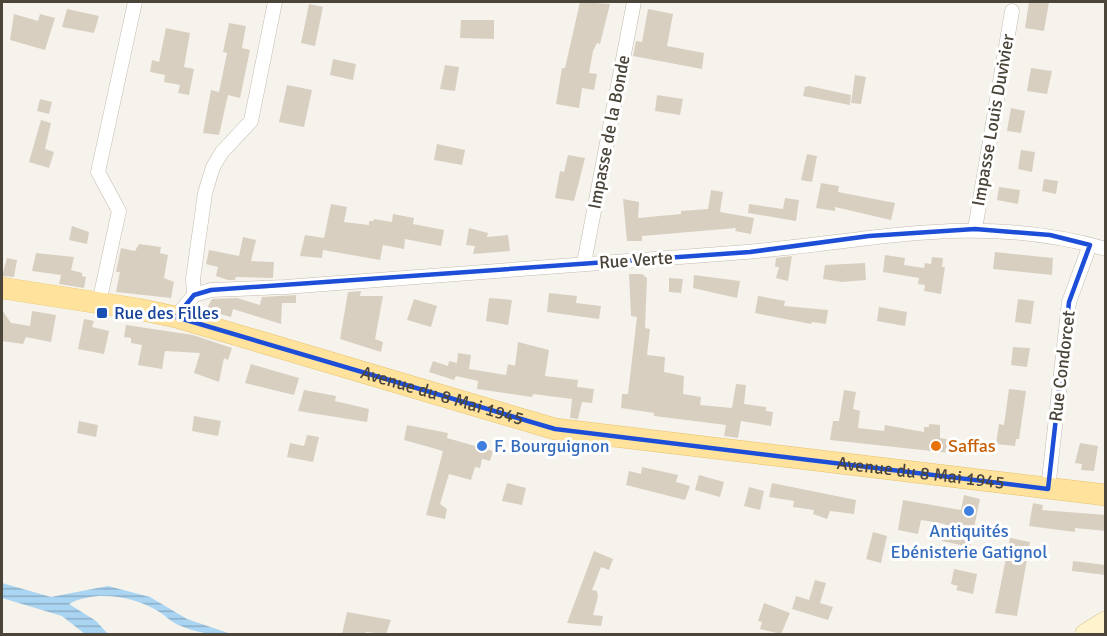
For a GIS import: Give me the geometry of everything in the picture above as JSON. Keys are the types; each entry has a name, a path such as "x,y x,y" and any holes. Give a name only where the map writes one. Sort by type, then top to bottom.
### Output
{"main road":[{"name":"Avenue du 8 Mai 1945","path":"2,288 176,317 555,429 1106,495"}],"street":[{"path":"99,303 119,211 98,172 135,2"},
{"path":"176,317 194,295 193,279 205,193 213,167 222,152 250,121 275,2"},
{"name":"Impasse de la Bonde","path":"584,263 634,2"},
{"name":"Impasse Louis Duvivier","path":"975,229 1012,11"},
{"name":"Rue Verte","path":"194,295 211,290 285,287 750,252 869,236 975,229 1050,235 1106,249"},
{"name":"Rue Condorcet","path":"1048,489 1069,302 1090,245"},
{"path":"1085,634 1106,621"}],"highlighted area":[{"path":"975,229 1050,235 1090,245 1069,302 1048,489 555,429 176,317 194,295 211,290 750,252 869,236"}],"water":[{"path":"2,583 51,597 108,586 150,597 187,619 231,634 211,634 193,630 178,625 148,606 126,599 102,596 90,597 69,604 96,621 108,634 85,634 62,616 2,598"}],"building":[{"path":"580,2 610,4 600,44 597,43 593,51 589,73 597,74 594,90 582,88 579,108 556,104 562,68 565,68"},
{"path":"1029,2 1049,2 1044,31 1025,28"},
{"path":"309,4 323,7 315,46 301,43"},
{"path":"67,9 99,16 94,33 62,27"},
{"path":"648,9 673,14 667,46 704,53 702,69 633,56 636,41 642,42"},
{"path":"14,14 38,21 40,14 55,18 45,50 10,40"},
{"path":"461,20 494,20 494,39 460,38"},
{"path":"229,23 246,26 242,48 250,50 240,98 228,95 219,135 203,133 211,90 219,92 227,53 223,52"},
{"path":"166,28 190,33 184,67 194,69 189,95 178,93 180,85 164,82 165,75 150,72 152,60 159,62"},
{"path":"333,59 356,64 353,80 330,75"},
{"path":"445,65 459,67 455,91 440,89"},
{"path":"1031,68 1052,71 1047,94 1027,91"},
{"path":"855,75 866,77 861,104 851,103"},
{"path":"287,85 312,90 304,127 279,122"},
{"path":"805,87 851,95 850,105 803,96"},
{"path":"657,95 683,99 680,115 655,111"},
{"path":"40,99 52,102 49,114 37,111"},
{"path":"1011,108 1025,111 1021,133 1007,131"},
{"path":"41,120 51,123 45,149 54,152 49,168 29,162"},
{"path":"437,144 465,150 462,165 434,160"},
{"path":"1021,150 1035,152 1032,172 1018,169"},
{"path":"807,154 817,156 812,182 801,180"},
{"path":"568,155 585,158 574,201 555,198 560,171 564,172"},
{"path":"1044,179 1058,181 1056,194 1042,191"},
{"path":"821,183 839,186 838,192 895,203 891,220 835,207 835,211 816,208"},
{"path":"999,187 1020,190 1018,204 997,200"},
{"path":"711,190 723,192 720,212 754,218 751,234 735,231 736,228 642,236 642,241 627,241 623,199 639,202 638,218 681,214 681,211 708,209"},
{"path":"785,198 799,200 796,221 748,213 749,204 783,209"},
{"path":"331,204 347,207 344,222 369,225 369,221 374,219 392,222 393,214 414,218 413,224 444,230 441,246 405,239 404,249 383,245 380,260 323,250 322,258 300,256 305,235 324,238"},
{"path":"72,226 89,232 87,244 69,240"},
{"path":"469,228 488,233 487,237 508,235 510,251 473,254 475,246 466,245"},
{"path":"243,237 256,240 251,261 274,262 273,278 236,277 235,280 228,280 216,276 218,267 206,264 209,250 239,256"},
{"path":"139,244 161,247 160,253 168,255 164,278 174,282 171,298 116,292 120,272 116,272 121,248 135,251"},
{"path":"995,252 1053,258 1052,275 993,269"},
{"path":"36,253 74,257 71,270 82,273 82,276 86,277 84,288 59,284 61,275 32,271"},
{"path":"885,255 905,258 904,265 924,268 925,263 931,264 932,257 943,258 942,267 945,267 941,294 924,291 925,285 918,284 919,278 883,272"},
{"path":"792,256 788,281 776,278 779,267 775,267 776,258"},
{"path":"7,258 17,260 14,277 2,276"},
{"path":"865,263 866,280 842,282 823,279 825,265"},
{"path":"629,274 642,274 647,278 645,328 650,329 647,355 665,357 664,372 684,376 683,394 701,397 700,405 732,408 736,384 746,385 744,404 766,407 766,411 773,412 771,426 741,421 738,438 724,436 726,425 654,416 654,413 621,408 622,394 628,394 637,317 631,316"},
{"path":"694,275 740,281 737,298 693,288"},
{"path":"669,278 683,279 681,293 669,292"},
{"path":"361,291 360,296 383,296 375,339 383,342 381,352 340,339 348,292"},
{"path":"549,293 577,296 576,303 601,306 599,319 547,312"},
{"path":"296,295 296,303 282,303 281,324 233,309 231,317 206,310 212,299 237,298 260,305 262,297"},
{"path":"758,296 785,301 784,306 828,310 826,324 812,322 811,324 755,313"},
{"path":"489,298 512,300 508,325 486,321"},
{"path":"414,299 437,306 431,327 407,320"},
{"path":"1018,299 1034,301 1031,324 1015,322"},
{"path":"879,307 907,312 905,326 877,321"},
{"path":"2,310 11,323 30,326 32,311 56,315 51,342 26,337 23,344 2,341"},
{"path":"84,319 94,321 92,327 109,331 104,354 78,349"},
{"path":"126,325 193,335 232,348 228,360 224,358 219,382 194,373 200,353 165,351 162,369 138,365 142,345 131,343 131,338 124,337"},
{"path":"518,342 549,350 545,376 578,380 577,387 594,389 592,403 582,402 578,419 570,418 572,399 533,394 532,397 477,389 478,381 456,376 454,380 429,372 433,361 448,366 449,361 457,363 458,353 471,355 469,369 506,375 508,364 515,366"},
{"path":"1013,347 1030,348 1027,367 1011,365"},
{"path":"251,364 299,378 294,395 245,383"},
{"path":"1009,389 1026,391 1019,439 1016,439 1015,446 996,444 999,424 1004,425"},
{"path":"304,390 336,396 335,401 369,409 367,422 298,411"},
{"path":"844,390 856,392 853,409 860,411 858,428 884,431 885,425 924,432 924,427 929,427 929,424 940,425 940,438 951,440 950,453 830,440 833,421 839,421"},
{"path":"194,416 221,421 218,436 192,431"},
{"path":"79,421 98,425 96,437 77,433"},
{"path":"407,425 448,433 447,438 493,451 490,461 482,459 480,468 475,467 471,480 449,474 440,504 447,509 445,519 426,515 443,451 404,440"},
{"path":"307,435 319,437 313,462 287,457 290,443 304,446"},
{"path":"1080,443 1098,446 1094,471 1081,470 1082,464 1075,463"},
{"path":"642,467 678,475 676,482 690,486 685,500 626,485 629,471 641,474"},
{"path":"699,475 724,482 720,497 695,490"},
{"path":"507,483 526,488 522,505 502,501"},
{"path":"772,483 856,500 854,514 830,511 827,519 813,514 814,510 793,507 794,501 769,497"},
{"path":"749,487 764,491 760,510 744,506"},
{"path":"964,495 980,499 970,547 942,541 945,524 921,520 918,534 898,530 903,500 961,510"},
{"path":"1033,503 1043,505 1042,510 1106,515 1106,531 1075,528 1075,532 1029,526"},
{"path":"873,532 887,536 881,563 866,559"},
{"path":"1010,538 1030,542 1017,616 995,613"},
{"path":"594,551 613,559 609,570 601,567 592,590 597,591 598,597 593,615 603,616 601,626 567,623"},
{"path":"1073,561 1106,565 1106,575 1072,571"},
{"path":"954,569 977,574 973,594 956,590 958,586 951,584"},
{"path":"815,580 826,583 820,603 833,607 828,620 792,609 796,596 809,600"},
{"path":"764,603 790,613 781,634 760,629 762,622 758,621"},
{"path":"347,612 391,620 386,634 366,632 365,634 342,634"}],"place":[{"name":"Rue des Filles","path":"102,313"},
{"name":"F. Bourguignon","path":"482,446"},
{"name":"Saffas","path":"936,446"},
{"name":"Antiquités Ebénisterie Gatignol","path":"969,511"}]}
